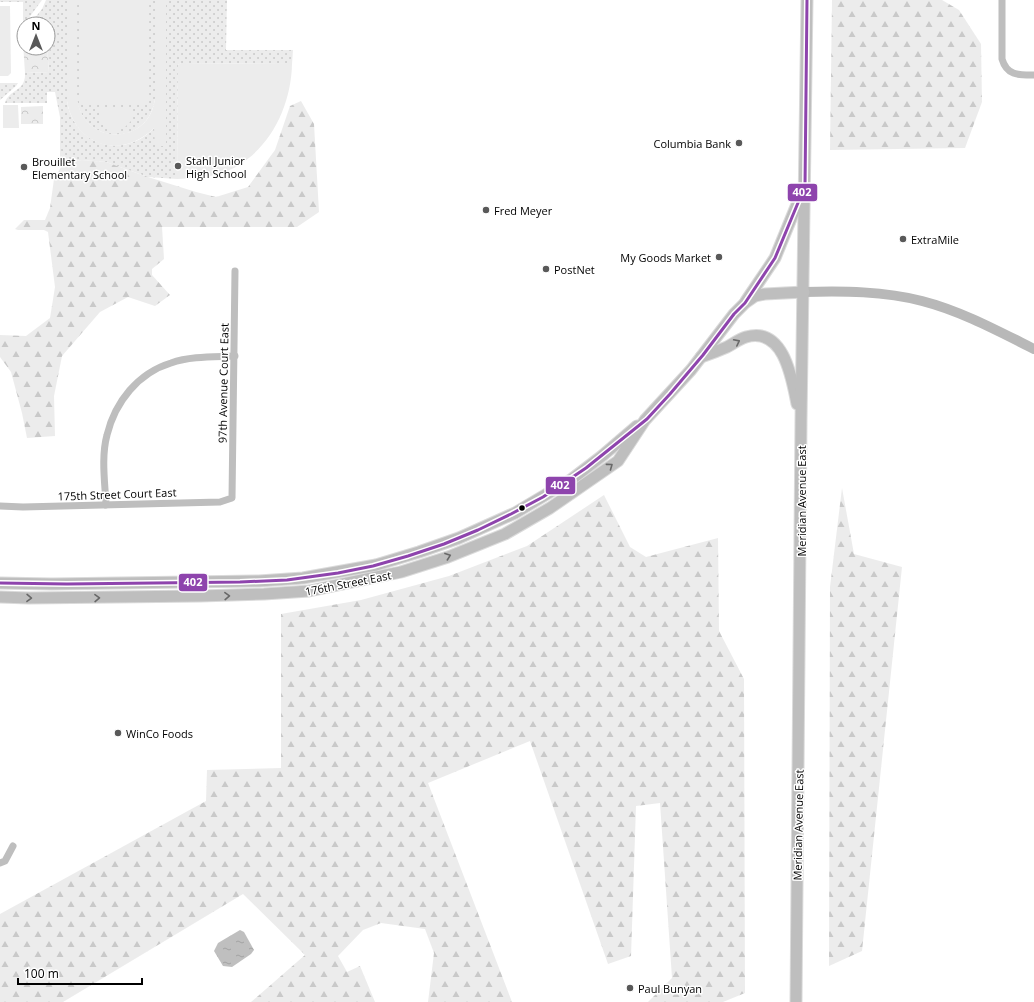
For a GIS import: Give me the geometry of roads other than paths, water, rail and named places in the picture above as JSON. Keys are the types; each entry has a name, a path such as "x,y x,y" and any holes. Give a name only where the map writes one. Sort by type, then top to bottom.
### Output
{"main road":[{"name":"Meridian Avenue East","path":"796,1002 801,421 808,0"},
{"path":"744,303 774,258 805,186"},
{"path":"804,292 863,293 895,296 923,301 987,326 1034,349"},
{"name":"176th Street East","path":"0,583 52,584 259,581 303,578 376,565 419,552 515,513 572,479 646,420 672,392 744,303 755,296 765,294 804,292"},
{"path":"701,357 718,351 747,337 760,336 767,338 774,344 785,359 801,421"},
{"name":"176th Street East","path":"0,597 29,598 264,594 309,591 401,572 448,557 505,534 550,508 618,461 646,420"},
{"path":"550,508 564,492 603,460 605,454"}],"street":[{"path":"1002,0 1002,59 1009,71 1015,74 1034,75"},
{"name":"97th Avenue Court East","path":"233,495 236,271"},
{"path":"106,505 105,467 107,436 116,409 128,392 138,382 159,368 171,363 198,358 235,356"},
{"name":"175th Street Court East","path":"0,506 220,502 229,500 233,495"},
{"path":"0,863 5,861 13,846"}],"water":[{"path":"240,930 244,932 254,950 251,954 232,967 223,966 214,951 218,943"}],"place":[{"name":"Columbia Bank","path":"739,143"},
{"name":"Stahl Junior High School","path":"178,166"},
{"name":"Brouillet Elementary School","path":"24,167"},
{"name":"Fred Meyer","path":"486,210"},
{"name":"ExtraMile","path":"903,239"},
{"name":"My Goods Market","path":"719,257"},
{"name":"PostNet","path":"546,269"},
{"name":"WinCo Foods","path":"118,733"},
{"name":"Paul Bunyan","path":"630,988"}]}
